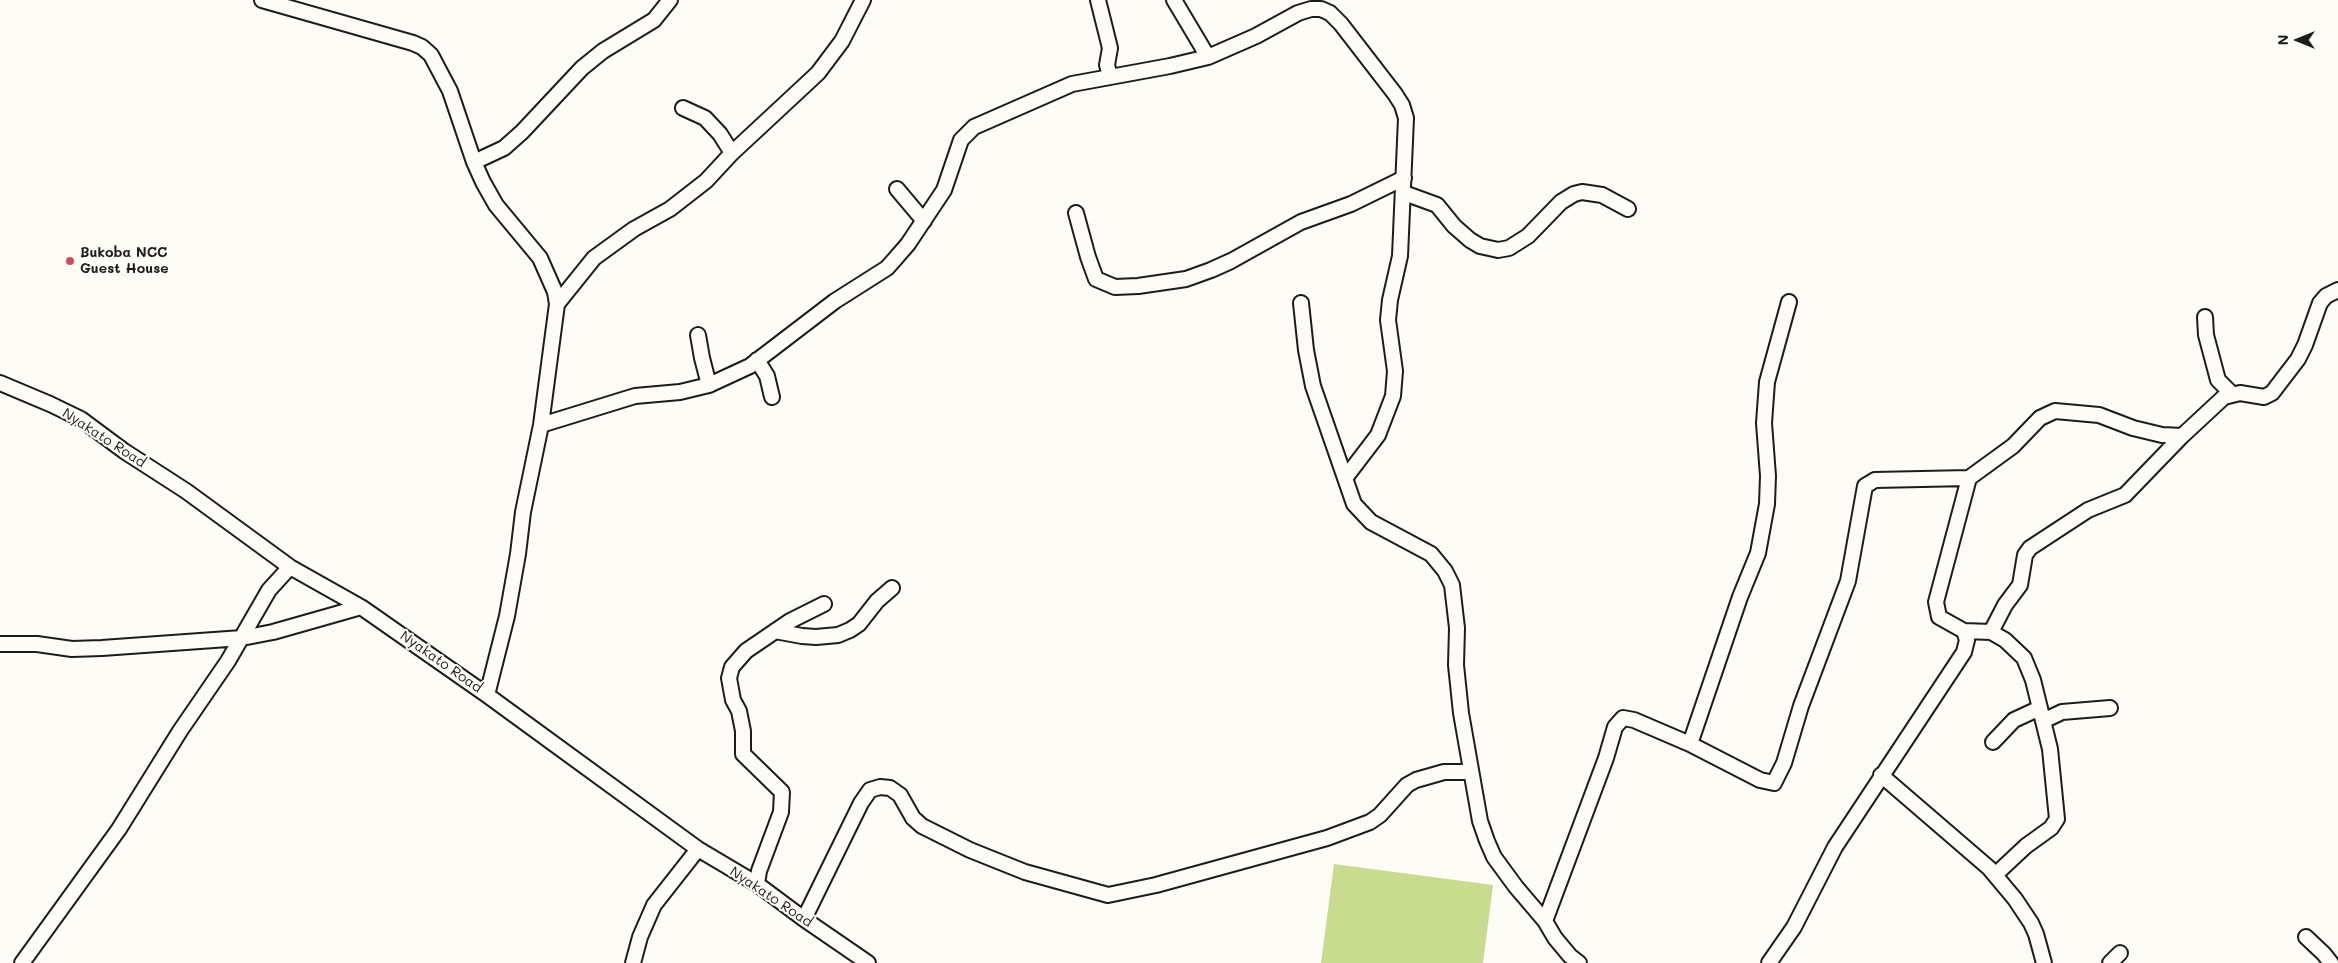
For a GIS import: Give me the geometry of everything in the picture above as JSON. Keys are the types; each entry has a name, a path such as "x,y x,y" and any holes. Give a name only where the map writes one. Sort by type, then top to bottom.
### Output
{"street":[{"path":"262,0 422,47 440,69 450,91 474,162 496,205 540,258 555,292 557,304 541,425 522,512 518,554 507,616 487,695"},
{"path":"474,162 504,148 522,132 582,68 603,50 654,20 670,0"},
{"path":"557,304 594,258 634,228 670,209 699,187 732,152 818,73 842,41 863,0"},
{"path":"1098,0 1110,48 1107,65 1110,76"},
{"path":"1174,0 1208,57"},
{"path":"541,425 634,396 680,392 709,384 758,360 835,301 886,268 908,244 944,190 961,140 974,127 1006,111 1072,84 1208,57 1239,45 1298,13 1311,9 1320,9 1330,13 1341,24 1402,105 1406,118 1407,136 1400,256 1390,300 1388,320 1394,371 1393,396 1378,435 1346,477"},
{"path":"683,108 705,118 720,134 732,152"},
{"path":"1076,213 1096,278 1100,282 1115,287 1138,286 1186,279 1211,270 1301,222 1350,204 1404,178"},
{"path":"897,189 924,221"},
{"path":"1404,193 1437,205 1454,226 1470,240 1480,246 1498,250 1509,248 1528,236 1561,202 1574,194 1582,192 1602,194 1628,208"},
{"path":"1991,632 2005,605 2020,585 2025,555 2030,548 2088,510 2125,495 2182,436 2224,397 2244,393 2264,397 2272,393 2302,352 2320,303 2326,296 2338,290"},
{"path":"1301,302 1312,386 1346,477 1354,504 1371,522 1431,554 1445,571 1452,585 1458,628 1456,665 1470,772 1480,822 1494,857 1516,887 1546,921 1555,938 1570,956 1579,963"},
{"path":"1690,744 1737,606 1758,553 1767,504 1768,476 1764,423 1767,382 1789,302"},
{"path":"2205,317 2206,334 2218,380 2232,394"},
{"path":"698,335 709,384"},
{"path":"758,360 767,376 772,396"},
{"name":"Nyakato Road","path":"0,384 81,419 124,450 186,490 290,567 360,607 487,695 698,849 757,884 868,963"},
{"path":"1546,921 1618,722 1623,718 1629,718 1690,744 1760,780 1774,783 1784,763 1801,706 1848,581 1865,486 1875,480 1969,478 2007,450 2040,418 2055,411 2099,415 2133,428 2162,435 2182,436"},
{"path":"1969,478 1936,602 1938,617 1964,631 1991,632 2005,640 2029,665 2050,749 2056,819 2051,828 2026,846 1995,876"},
{"path":"22,963 119,829 242,638 269,590 290,567"},
{"path":"775,631 816,637 838,635 859,624 877,601 892,588"},
{"path":"757,884 759,870 781,812 782,792 743,754 743,731 733,700 729,678 732,667 746,651 775,631 824,604"},
{"path":"0,644 102,648 242,638 274,632 360,607"},
{"path":"1769,963 1794,928 1835,847 1964,652 1967,640 1964,631"},
{"path":"1993,742 2014,720 2062,712 2110,708"},
{"path":"804,919 861,803 870,790 880,786 890,788 900,795 913,818 922,826 970,850 1025,872 1108,896 1156,885 1327,838 1375,818 1407,785 1416,780 1444,772 1470,772"},
{"path":"1882,775 1982,862 2015,899 2036,934 2044,963"},
{"path":"633,963 640,937 654,905 698,849"},
{"path":"2306,937 2331,963"}],"green space":[{"path":"1334,864 1493,885 1483,963 1321,963"}],"place":[{"name":"Bukoba NCC Guest House","path":"70,261"}]}
